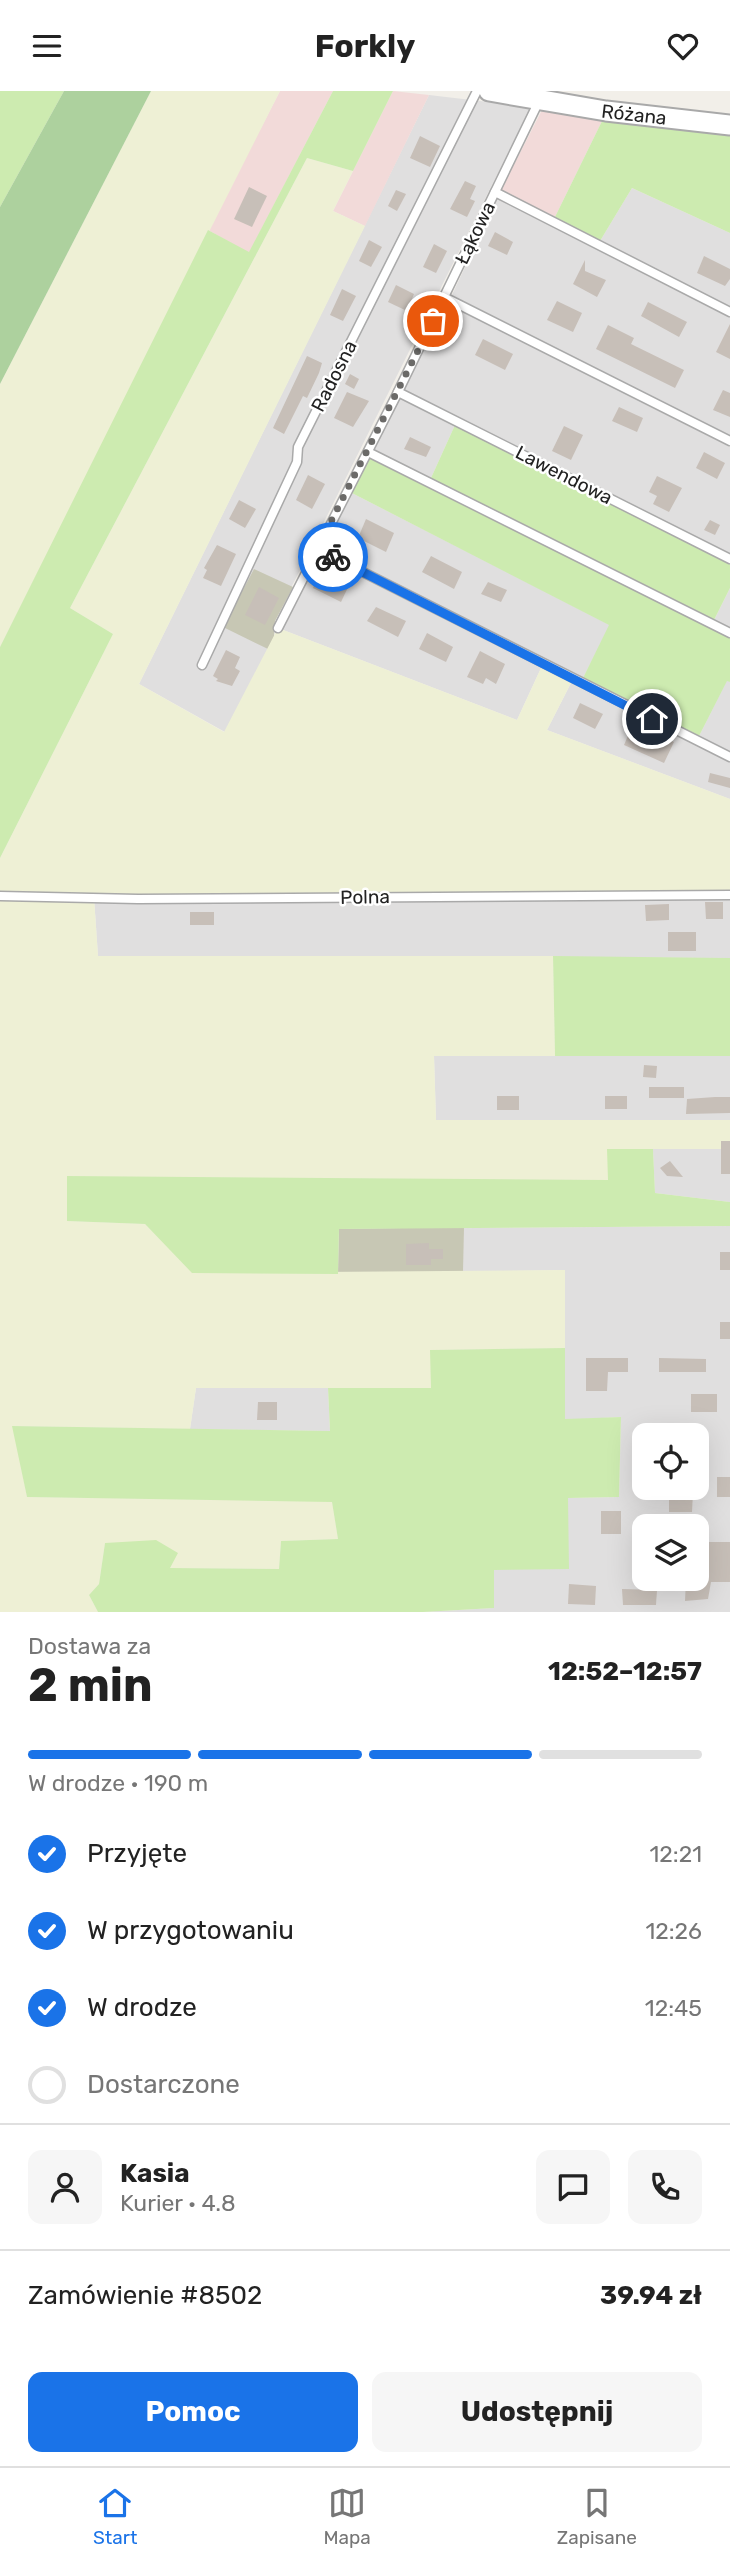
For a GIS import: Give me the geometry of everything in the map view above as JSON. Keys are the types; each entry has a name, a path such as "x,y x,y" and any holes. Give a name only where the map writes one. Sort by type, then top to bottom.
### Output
{"street":[{"name":"Różana","path":"489,91 730,125"}],"lane":[{"name":"Radosna","path":"202,665 298,462 298,447 477,91"},
{"name":"Łąkowa","path":"278,628 398,392 539,100"},
{"path":"495,192 730,312"},
{"path":"444,297 730,441"},
{"name":"Lawendowa","path":"398,392 730,559"},
{"path":"368,452 730,633"},
{"path":"317,549 730,757"},
{"name":"Polna","path":"0,896 138,899 730,895"}],"shaded area":[{"path":"151,91 280,91 0,647 0,384"},
{"path":"280,91 333,91 249,253 208,230"},
{"path":"393,91 429,95 365,226 333,211"},
{"path":"429,95 531,107 275,620 274,637 225,732 139,684"},
{"path":"543,108 604,117 555,217 501,190"},
{"path":"307,158 353,171 333,211 365,226 139,684 224,732 278,628 517,720 541,668 571,683 547,730 730,799 730,895 94,898 98,956 553,956 555,1056 434,1056 436,1120 730,1120 730,1149 608,1149 609,1180 68,1177 68,1221 145,1224 193,1273 565,1270 565,1348 431,1350 432,1388 196,1388 190,1429 13,1426 27,1497 332,1501 338,1539 281,1541 279,1569 170,1568 105,1543 99,1584 89,1595 98,1612 0,1612 0,858 113,634 70,608"},
{"path":"632,188 730,233 730,437 452,295 501,190 600,241"},
{"path":"446,303 730,447 730,558 402,394"},
{"path":"400,397 455,425 431,478 372,450"},
{"path":"348,491 610,625 583,678 463,627 541,668 517,720 278,628"},
{"path":"254,569 293,587 275,621 274,637 268,649 223,627"},
{"path":"730,588 730,635 711,626"},
{"path":"727,680 730,682 730,754 698,738"},
{"path":"571,683 730,761 730,799 547,730"},
{"path":"730,895 730,958 98,956 94,897"},
{"path":"434,1056 730,1056 730,1120 436,1120"},
{"path":"653,1149 730,1149 730,1202 655,1193"},
{"path":"730,1226 730,1612 423,1612 494,1608 494,1570 567,1498 619,1497 621,1417 565,1420 565,1270 338,1274 339,1229"},
{"path":"464,1227 463,1272 338,1274 339,1229"},
{"path":"196,1388 328,1388 330,1431 190,1429"}],"green space":[{"path":"0,91 64,91 0,207"},
{"path":"64,91 151,91 0,384 0,207"},
{"path":"333,91 393,91 353,171 307,158 70,608 113,634 0,858 0,647 208,230 249,252"},
{"path":"604,117 730,132 730,233 632,188 600,241 555,217"},
{"path":"455,425 730,558 730,588 711,626 730,635 730,682 727,681 698,738 583,678 609,625 348,491 372,450 431,478"},
{"path":"553,956 730,958 730,1056 555,1056"},
{"path":"607,1149 653,1149 655,1193 730,1202 730,1226 339,1229 338,1274 192,1273 145,1224 67,1221 67,1176 608,1180"},
{"path":"565,1348 565,1419 621,1417 619,1497 568,1498 569,1569 494,1570 494,1608 423,1612 98,1612 89,1595 99,1584 105,1543 156,1540 178,1553 170,1568 279,1569 281,1541 338,1539 332,1502 27,1497 12,1426 330,1431 328,1388 431,1388 430,1350"}],"building":[{"path":"420,136 440,146 430,167 410,158"},
{"path":"465,181 476,186 470,199 475,201 467,217 450,209"},
{"path":"249,187 267,196 252,227 234,219"},
{"path":"396,190 406,194 397,211 388,206"},
{"path":"495,232 513,242 507,255 488,246"},
{"path":"369,240 382,247 371,267 359,261"},
{"path":"434,244 447,251 436,273 423,267"},
{"path":"704,256 730,269 730,279 725,286 697,273"},
{"path":"585,260 585,271 606,280 597,297 573,284"},
{"path":"396,285 414,294 407,311 388,302"},
{"path":"342,289 356,296 343,321 330,315"},
{"path":"557,301 582,313 573,332 547,320"},
{"path":"648,302 687,322 679,337 641,316"},
{"path":"730,324 730,359 716,352"},
{"path":"608,325 634,338 631,344 684,370 675,388 596,349"},
{"path":"483,339 513,354 505,370 475,355"},
{"path":"307,356 322,363 307,398 303,396 284,434 273,428"},
{"path":"350,374 359,379 354,389 345,384"},
{"path":"723,390 730,393 730,417 713,410"},
{"path":"347,392 369,401 353,427 334,418"},
{"path":"619,407 643,418 637,432 612,421"},
{"path":"564,426 583,435 571,460 552,451"},
{"path":"410,437 431,447 426,457 404,449"},
{"path":"704,452 725,463 717,479 696,468"},
{"path":"308,475 325,484 312,509 296,500"},
{"path":"657,476 682,488 669,512 653,504 657,496 649,492"},
{"path":"239,500 256,509 245,528 229,519"},
{"path":"366,519 394,533 386,552 358,538"},
{"path":"710,520 720,525 715,535 704,530"},
{"path":"217,545 236,554 221,586 203,578 207,570 204,568"},
{"path":"431,556 462,572 454,589 422,572"},
{"path":"322,567 351,581 341,602 313,588"},
{"path":"488,582 507,590 501,602 481,594"},
{"path":"259,587 279,598 265,625 245,615"},
{"path":"376,607 406,621 398,637 367,621"},
{"path":"427,633 453,647 446,662 419,649"},
{"path":"226,650 240,657 235,668 240,671 232,686 216,681 218,679 213,676"},
{"path":"480,651 505,664 496,684 486,678 483,684 467,677"},
{"path":"580,703 603,714 595,729 573,718"},
{"path":"633,724 674,742 664,763 624,745"},
{"path":"710,773 730,778 730,788 708,782"},
{"path":"705,902 723,902 723,919 706,919"},
{"path":"669,904 669,920 646,921 645,905"},
{"path":"190,912 214,912 214,925 190,925"},
{"path":"668,932 696,932 696,951 668,951"},
{"path":"644,1065 657,1066 656,1078 643,1077"},
{"path":"649,1087 684,1087 684,1098 649,1098"},
{"path":"497,1096 519,1096 519,1110 497,1110"},
{"path":"605,1096 627,1096 627,1109 605,1109"},
{"path":"730,1097 730,1113 686,1114 687,1099"},
{"path":"721,1141 730,1141 730,1174 721,1174"},
{"path":"670,1161 683,1177 667,1176 660,1168"},
{"path":"429,1243 429,1249 443,1249 443,1259 431,1259 431,1265 406,1265 406,1244"},
{"path":"720,1252 730,1252 730,1270 720,1270"},
{"path":"720,1322 730,1322 730,1339 720,1339"},
{"path":"586,1358 628,1358 628,1372 608,1372 607,1391 586,1391"},
{"path":"659,1358 706,1359 706,1372 659,1372"},
{"path":"691,1394 717,1394 717,1412 691,1412"},
{"path":"258,1402 277,1402 277,1420 257,1420"},
{"path":"717,1477 730,1477 730,1497 717,1497"},
{"path":"669,1500 693,1500 692,1512 669,1512"},
{"path":"601,1511 621,1511 621,1534 601,1534"},
{"path":"709,1542 730,1542 730,1582 711,1582 708,1599 685,1601 685,1591 709,1591"},
{"path":"569,1584 596,1586 595,1605 568,1604"},
{"path":"622,1589 657,1591 656,1605 623,1605"}],"way so far":[{"path":"333,557 317,549 433,321"}],"route":[{"path":"333,557 652,719"}]}
